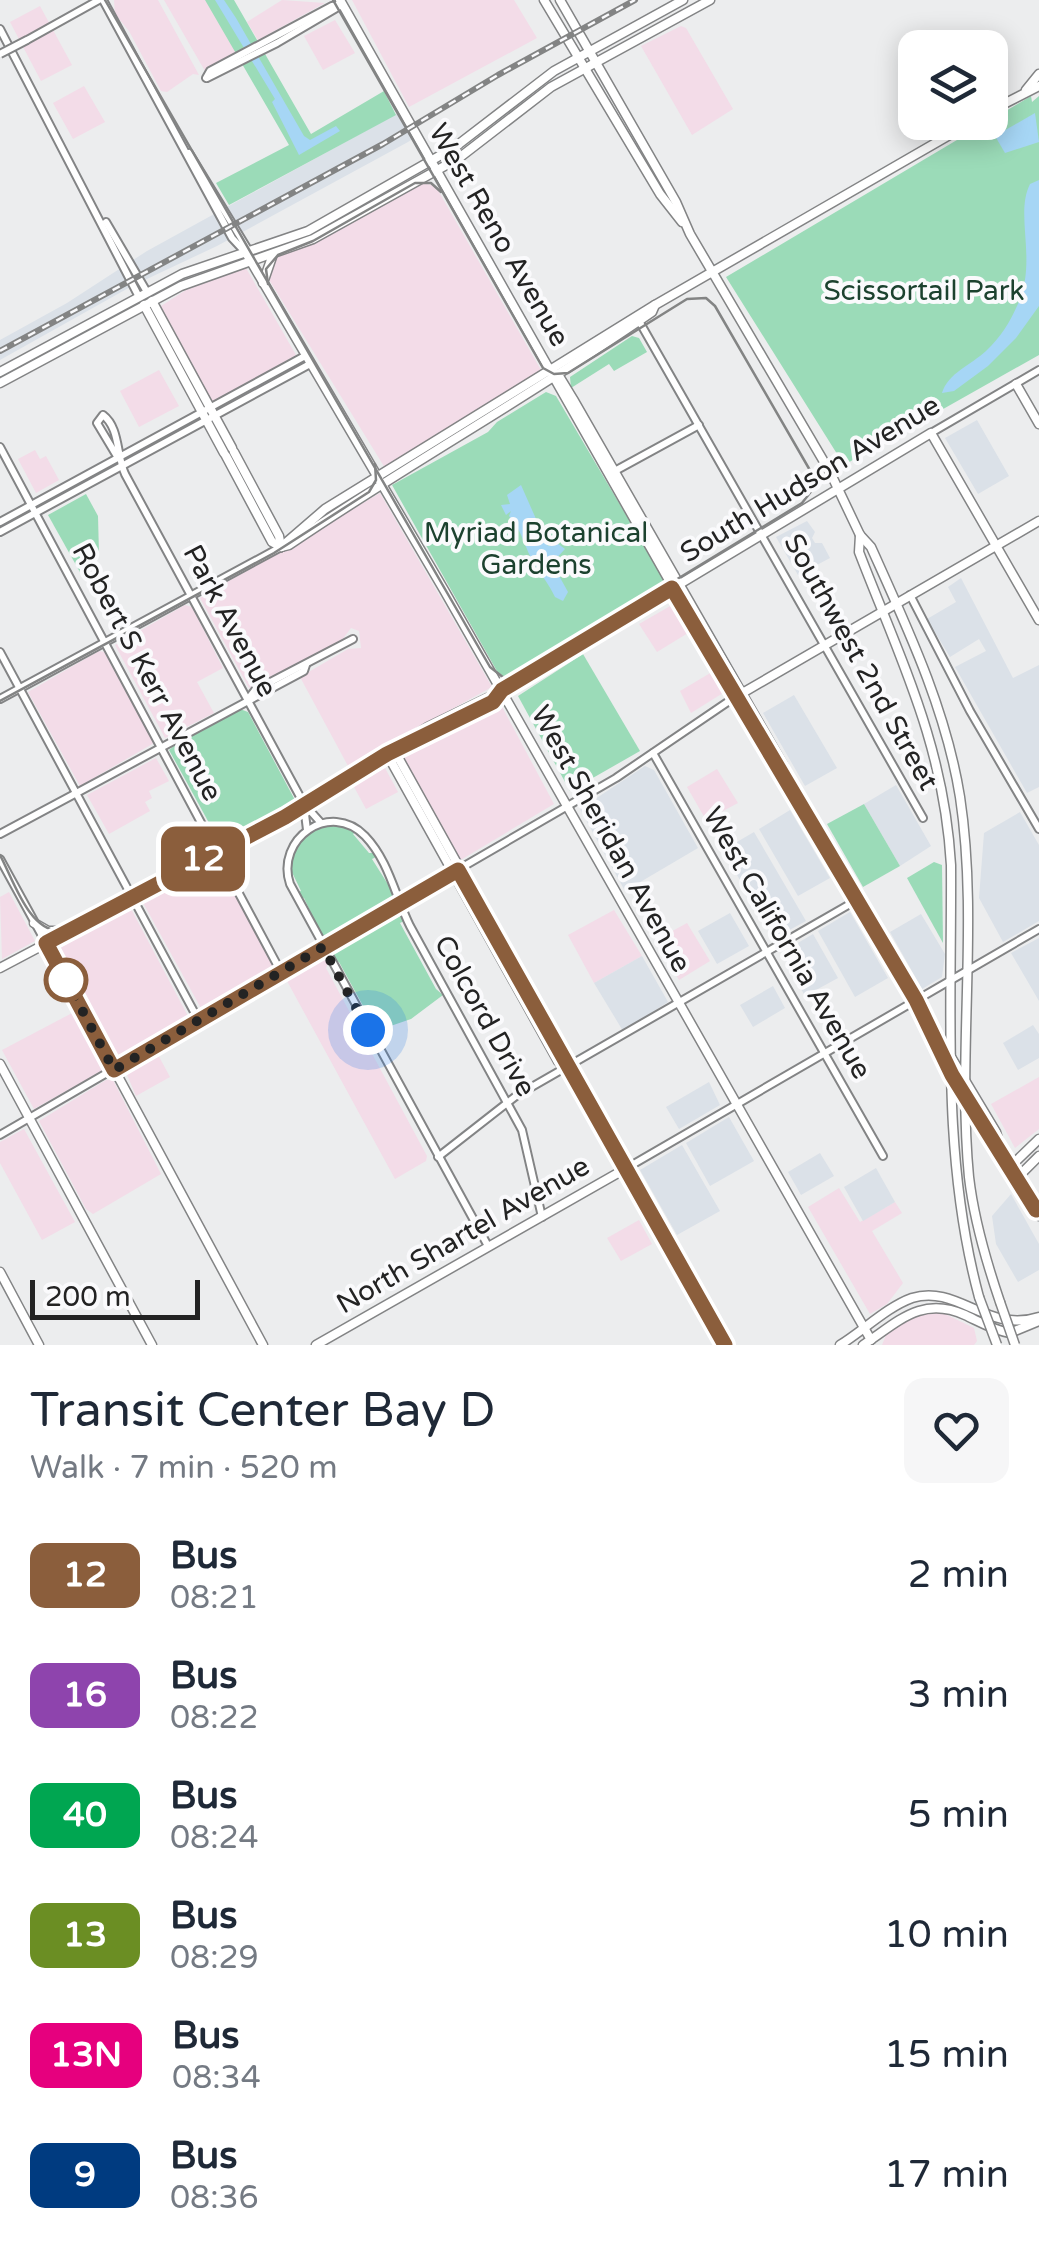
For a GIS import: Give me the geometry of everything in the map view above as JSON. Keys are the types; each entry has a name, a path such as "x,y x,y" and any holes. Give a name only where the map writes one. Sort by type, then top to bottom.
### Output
{"main road":[{"path":"544,0 660,194 714,272 839,488 860,535 871,547 935,700 960,799 973,1204 981,1246 1016,1345"},
{"path":"560,0 669,189 685,225"},
{"path":"0,383 188,272 272,254 312,239 431,166 534,83 682,0"},
{"path":"248,257 476,147 539,95 710,0"},
{"name":"West Reno Avenue","path":"341,2 431,166 738,695 776,769 785,776 967,1080 1000,1137 1001,1149"},
{"path":"1026,90 1039,74"},
{"path":"1008,100 1039,86"},
{"path":"554,376 652,306 941,140"},
{"path":"263,283 272,254"},
{"name":"West Sheridan Avenue","path":"248,257 502,690 869,1343"},
{"path":"0,372 146,299"},
{"path":"146,299 250,491 279,536 280,547"},
{"path":"250,491 272,542 280,547 289,545 381,481 639,321 652,306"},
{"path":"42,349 42,360"},
{"path":"1016,384 1039,424"},
{"path":"931,433 1039,620"},
{"name":"South Hudson Avenue","path":"0,968 304,804 428,727 502,690 931,433"},
{"path":"279,536 381,481"},
{"path":"280,547 325,510"},
{"path":"738,695 1039,521"},
{"path":"860,535 859,552 926,721 941,780 951,864 952,1075 958,1198 979,1297 997,1345"},
{"path":"390,752 560,1065 566,1068 725,1345"},
{"path":"34,922 50,932 72,929"},
{"path":"46,943 263,1345"},
{"name":"West Reno Avenue","path":"916,1000 952,1075 1039,1216"},
{"path":"0,1064 152,1345"},
{"path":"1011,1166 1039,1139"},
{"path":"1018,1178 1039,1156"},
{"name":"North Shartel Avenue","path":"316,1345 625,1169"},
{"path":"0,1272 39,1345"},
{"path":"840,1345 907,1300 927,1296 952,1300 1004,1322 1039,1319"},
{"path":"869,1343 909,1312 929,1307 957,1312 1006,1333 1018,1332 1039,1319"}],"street":[{"path":"0,54 101,0 189,153 221,200 248,257"},
{"path":"682,0 687,12"},
{"path":"242,58 210,71 206,78 335,12 341,2"},
{"path":"0,29 146,299"},
{"name":"Southwest 2nd Street","path":"639,321 923,818"},
{"path":"0,532 33,509 308,360"},
{"name":"South Hudson Avenue","path":"931,433 1039,370"},
{"name":"Park Avenue","path":"120,462 115,430 103,415 97,423 304,804 321,823"},
{"path":"610,472 699,425"},
{"name":"Robert S Kerr Avenue","path":"0,447 280,972"},
{"path":"0,522 33,509"},
{"path":"0,699 280,547"},
{"path":"910,596 970,711 1039,829"},
{"path":"0,834 304,671 306,665 354,640"},
{"path":"0,652 199,1021"},
{"path":"0,1135 565,806 738,695"},
{"name":"West California Avenue","path":"653,753 883,1156"},
{"name":"Park Avenue","path":"304,804 307,830"},
{"path":"321,823 296,841 287,860 290,884 488,1246"},
{"name":"Colcord Drive","path":"321,823 352,826 371,844 526,1141 542,1216"},
{"path":"0,859 46,943"},
{"path":"438,1157 507,1102 857,900"},
{"name":"North Shartel Avenue","path":"625,1169 1039,929"}],"shaded area":[{"path":"114,0 158,0 199,75 193,74 167,92 161,91 129,31 115,14"},
{"path":"164,0 208,0 239,53 205,71"},
{"path":"282,0 325,3 258,40 247,22"},
{"path":"352,0 514,0 537,38 409,107"},
{"path":"40,6 72,65 41,81 10,22"},
{"path":"335,20 355,53 323,70 304,36"},
{"path":"681,26 686,28 733,109 692,135 641,46"},
{"path":"84,86 105,122 73,139 53,103"},
{"path":"400,112 414,138 408,142 217,246 132,286 0,360 0,340 67,303 147,251"},
{"path":"419,183 433,185 439,192 541,370 385,468 268,278 270,262 276,257 312,243"},
{"path":"246,268 296,355 215,402 210,401 161,306 186,290"},
{"path":"159,370 179,406 139,427 120,391"},
{"path":"977,420 1009,476 978,494 945,438"},
{"path":"35,450 40,459 46,456 59,480 36,493 18,459"},
{"path":"380,493 492,687 348,766 300,677 348,649 361,648 359,631 351,628 342,640 249,688 200,598"},
{"path":"807,521 815,532 815,543 822,543 830,558 798,575 776,537"},
{"path":"961,578 1013,678 1039,665 1039,787 1027,793 955,667 986,651 979,639 950,657 927,619 956,602 948,587"},
{"path":"185,605 192,607 223,668 197,682 214,713 165,738 115,645"},
{"path":"672,605 688,633 657,652 639,624"},
{"path":"99,651 104,652 154,743 80,786 28,692"},
{"path":"712,672 723,693 691,713 680,691"},
{"path":"794,695 837,768 805,786 763,713"},
{"path":"500,703 554,804 459,861 401,755"},
{"path":"156,758 169,781 149,791 152,798 145,802 150,811 109,834 87,795"},
{"path":"645,766 654,770 698,848 625,891 580,809"},
{"path":"385,768 398,792 366,809 353,785"},
{"path":"717,769 738,803 706,820 687,787"},
{"path":"896,785 931,846 900,866 864,804"},
{"path":"790,810 830,878 798,896 759,829"},
{"path":"1020,812 1039,845 1039,921 1003,942 979,898 984,833"},
{"path":"754,832 806,921 773,939 723,850"},
{"path":"210,860 218,863 274,966 243,991 203,1012 141,899"},
{"path":"9,892 35,941 2,959 0,897"},
{"path":"126,906 189,1018 158,1040 121,1057 114,1055 56,946"},
{"path":"614,910 642,956 594,983 568,935"},
{"path":"850,912 888,978 855,997 818,931"},
{"path":"730,913 749,946 717,964 698,931"},
{"path":"921,914 945,954 942,977 922,989 890,932"},
{"path":"687,923 710,961 679,980 656,940"},
{"path":"813,934 838,978 805,996 781,953"},
{"path":"1039,938 1039,1001 1011,953"},
{"path":"320,956 328,963 326,968 427,1156 426,1161 395,1179 287,981 288,975"},
{"path":"642,956 668,1002 623,1031 594,983"},
{"path":"773,986 785,1008 753,1027 740,1005"},
{"path":"74,1012 105,1069 34,1109 2,1050"},
{"path":"1033,1025 1039,1034 1039,1058 1018,1070 1003,1043"},
{"path":"156,1051 170,1077 136,1096 125,1070"},
{"path":"1039,1077 1039,1129 1015,1148 991,1104"},
{"path":"106,1080 113,1080 161,1174 93,1214 86,1209 39,1121"},
{"path":"709,1082 720,1105 679,1129 666,1107"},
{"path":"729,1117 754,1161 710,1186 686,1143"},
{"path":"24,1129 75,1222 42,1240 0,1163 0,1142"},
{"path":"682,1145 720,1211 677,1235 640,1170"},
{"path":"820,1153 834,1176 801,1195 788,1172"},
{"path":"876,1168 895,1202 863,1221 844,1187"},
{"path":"839,1188 860,1222 895,1202 902,1213 872,1231 903,1283 887,1304 870,1314 808,1207"},
{"path":"1011,1194 1039,1244 1039,1270 1018,1282 996,1244 992,1216"},
{"path":"639,1220 652,1244 621,1261 607,1238"},
{"path":"941,1312 974,1328 977,1341 974,1345 882,1345 886,1335 912,1316"}],"green space":[{"path":"205,0 234,0 311,134 384,91 396,115 229,205 216,183 289,145"},
{"name":"Scissortail Park","path":"1031,96 1032,102 1039,96 1039,355 844,465 726,277 957,140 1008,140 1008,110"},
{"path":"632,336 639,338 647,352 614,371 609,364 571,388 570,377"},
{"name":"Myriad Botanical Gardens","path":"546,392 556,396 665,581 506,678 498,673 392,485 488,432 497,422"},
{"path":"86,494 98,516 99,554 81,574 48,515"},
{"path":"583,654 640,751 570,791 518,696"},
{"path":"240,709 248,712 296,802 220,843 169,750 185,737"},
{"path":"864,804 900,866 863,887 827,824"},
{"path":"335,824 356,832 353,834 369,853 374,853 376,857 372,859 396,897 323,939 304,898 298,897 297,892 301,891 289,866 305,837"},
{"path":"934,862 942,865 943,943 907,878"},
{"path":"398,912 404,921 400,923 443,995 411,1019 373,1032 370,1027 374,1026 339,962 330,953"}],"water":[{"path":"215,0 224,0 236,18 304,136 310,140 336,126 340,131 299,155 272,102 275,99"},
{"path":"1035,113 1039,142 1005,153 997,140 1008,140 1008,129"},
{"path":"1039,180 1039,306 1016,338 988,366 954,391 942,393 955,375 997,339 1017,306 1026,268 1026,196 1030,184"},
{"path":"521,485 548,546 557,543 565,549 552,563 568,592 563,601 555,597 532,559 509,516 511,511 506,515 501,505 510,504 507,495"}],"tram line":[{"path":"105,0 490,667 504,678 520,675"},
{"path":"0,855 32,915 41,924 62,930 275,819 346,770 500,687 802,503 813,489 811,472 715,306 706,298 687,299 568,373 554,374 543,368 333,0"},
{"path":"268,284 266,269 278,255 313,241 415,183 431,183 441,192"},
{"path":"0,701 274,553 369,492 376,480 375,464"}],"railway":[{"path":"0,351 383,144 635,0"}],"bus line":[{"name":"12","path":"725,1345 458,870 114,1070 46,943 285,817 344,777 410,741 433,734 493,702 502,690 672,588 916,1000 952,1075 1036,1210"}],"route":[{"path":"66,980 114,1070 323,947 368,1030"}]}
